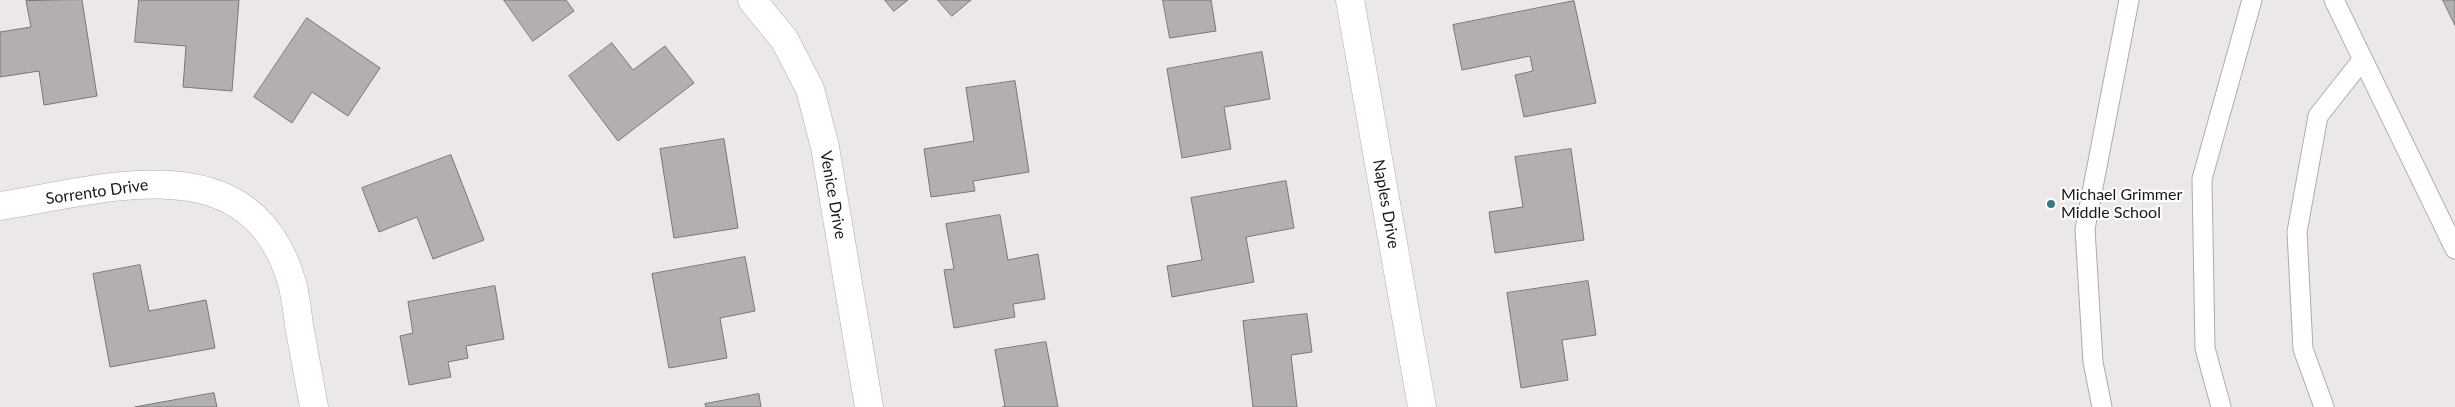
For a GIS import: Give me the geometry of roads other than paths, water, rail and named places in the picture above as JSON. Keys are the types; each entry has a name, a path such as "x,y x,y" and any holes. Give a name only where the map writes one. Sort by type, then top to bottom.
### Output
{"street":[{"name":"Venice Drive","path":"752,0 784,39 810,89 826,147 869,407"},
{"name":"Naples Drive","path":"1350,0 1422,407"},
{"name":"Sorrento Drive","path":"0,206 139,183 182,184 222,195 253,215 277,245 292,284 314,407"}],"lane":[{"path":"2102,407 2093,362 2085,229 2129,0"},
{"path":"2221,407 2205,348 2202,179 2252,0"},
{"path":"2334,0 2455,249"},
{"path":"2324,407 2303,349 2297,232 2318,116 2363,59"}],"place":[{"name":"Michael Grimmer Middle School","path":"2051,204"}]}
